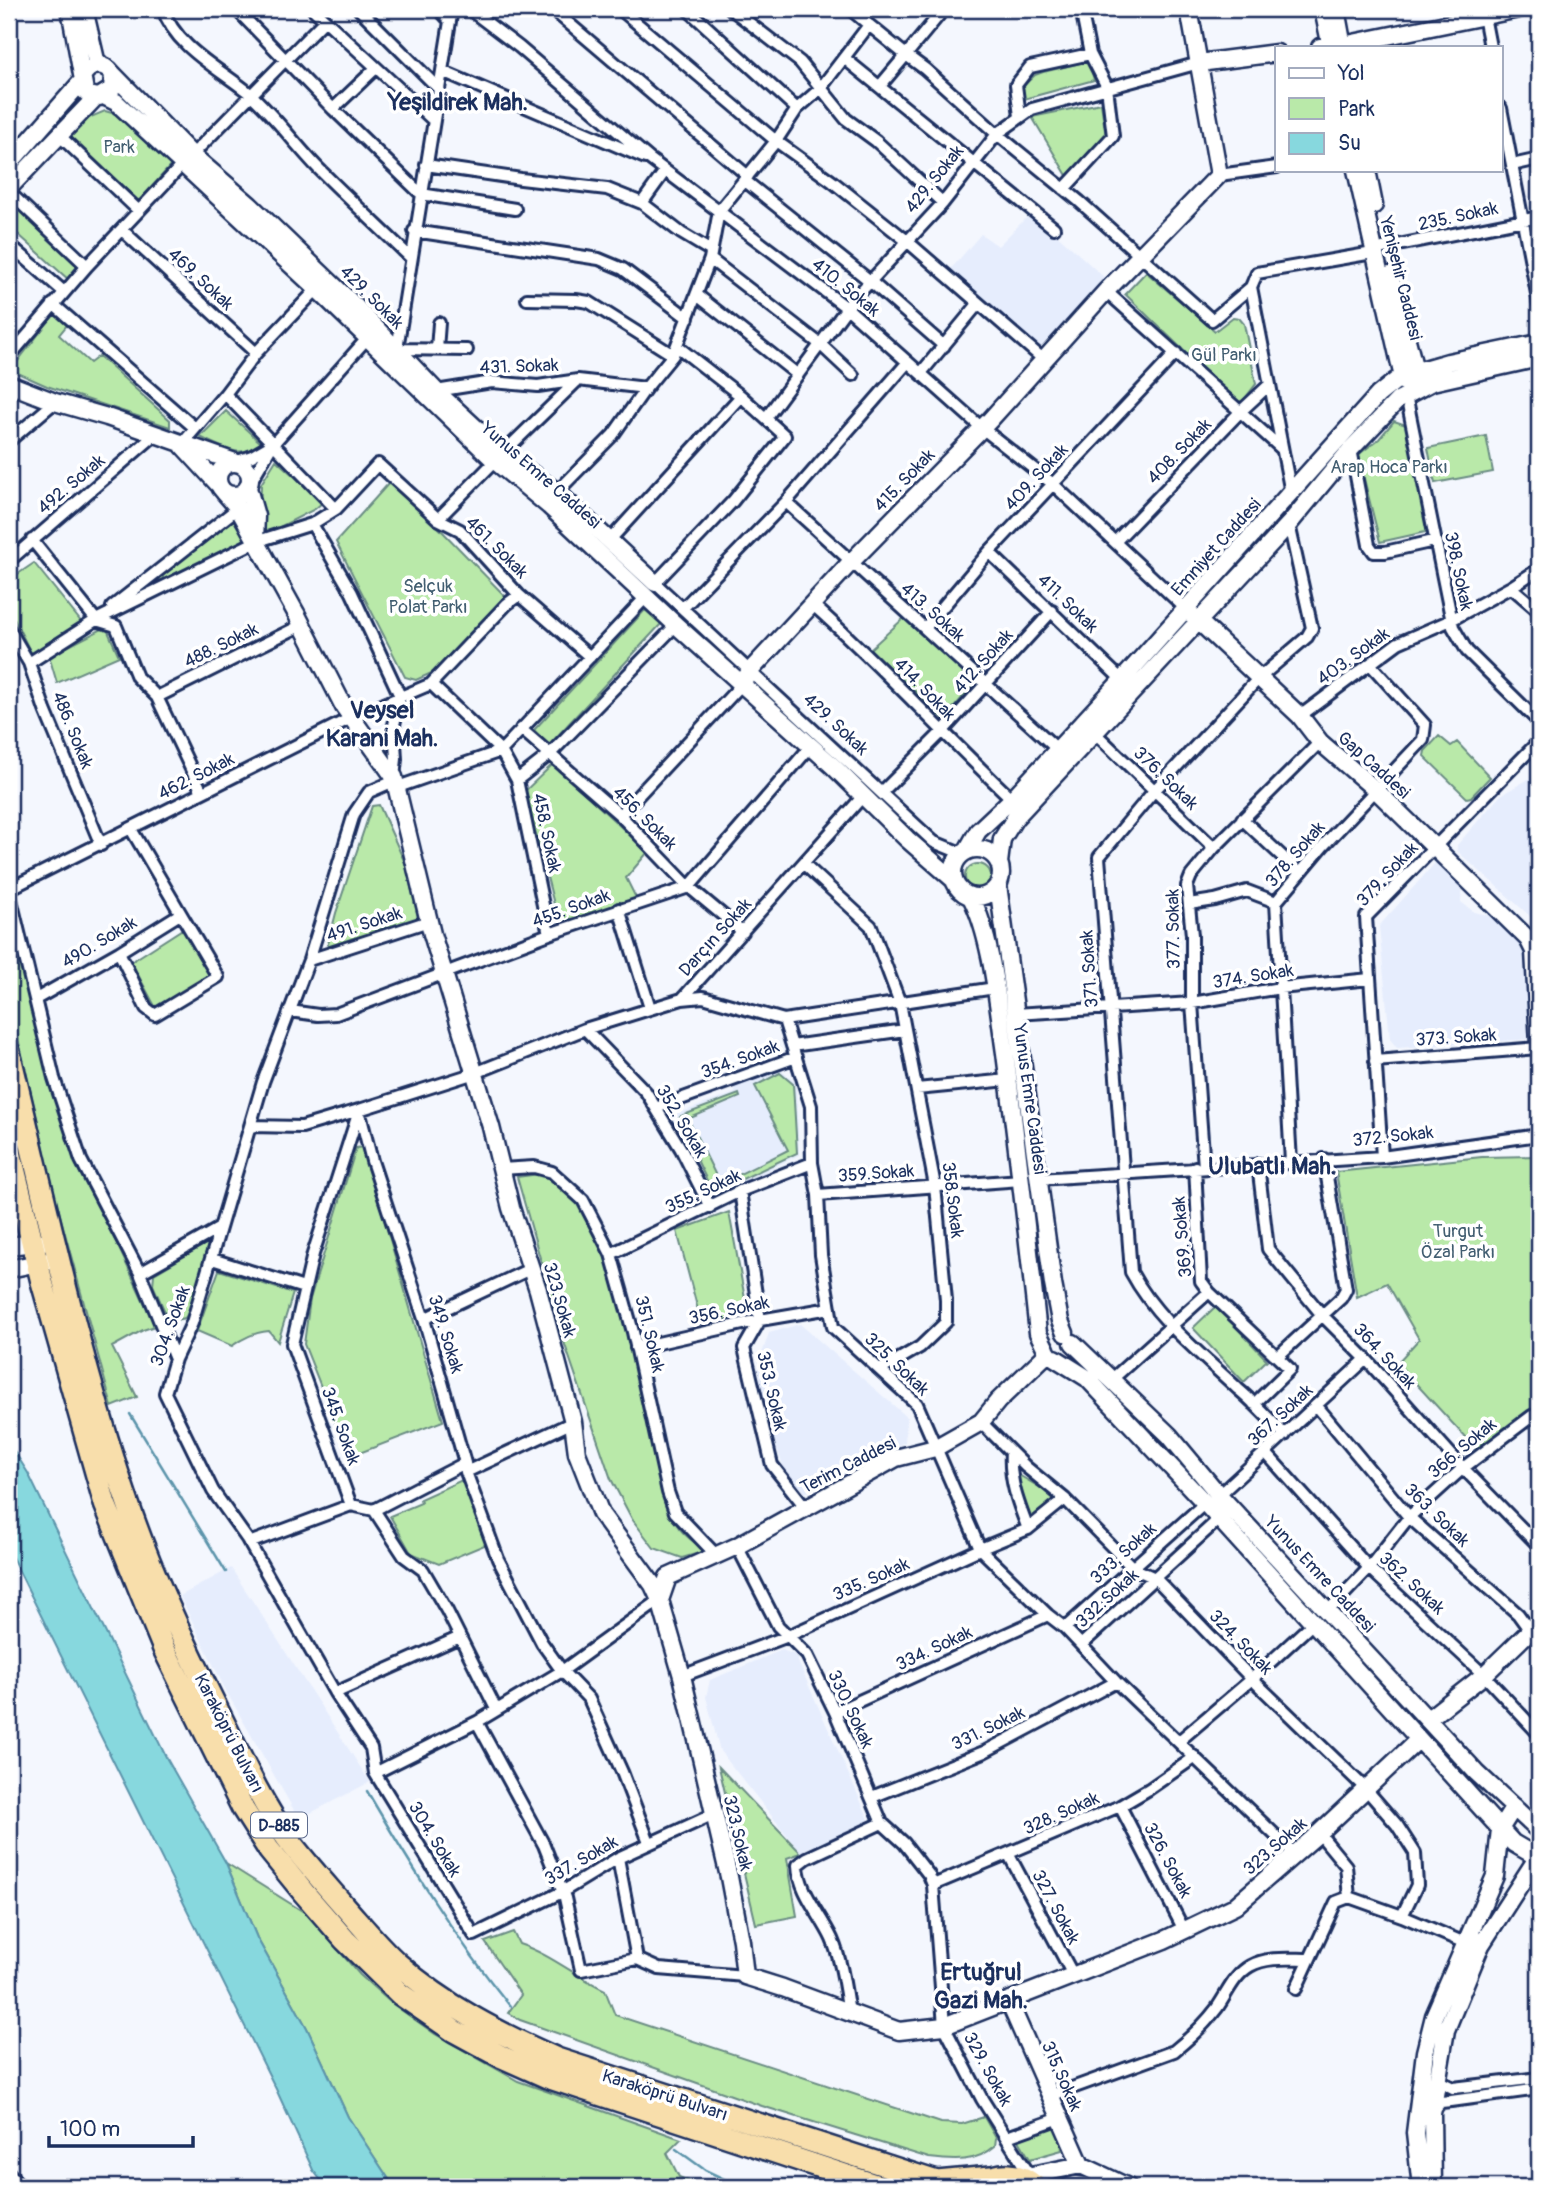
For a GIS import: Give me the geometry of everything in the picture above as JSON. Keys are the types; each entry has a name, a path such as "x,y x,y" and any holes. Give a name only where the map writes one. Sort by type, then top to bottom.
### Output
{"highway":[{"name":"Karaköprü Bulvarı","path":"9,1052 45,1251 81,1426 105,1504 164,1649 243,1809 269,1850 345,1940 400,1994 454,2031 547,2077 881,2187"},
{"name":"Karaköprü Bulvarı","path":"9,1148 18,1186 45,1251 126,1498 152,1569 202,1678 262,1797 286,1837 398,1964 458,2009 503,2036 557,2059 937,2182 983,2182 1012,2174 1030,2180"}],"main road":[{"path":"70,9 85,91 100,97"},
{"path":"9,190 59,135 112,89 107,70 96,60 84,9"},
{"path":"1189,9 1219,175"},
{"path":"1323,9 1333,46"},
{"path":"1333,46 1336,9"},
{"path":"1337,46 1483,13 1519,9"},
{"path":"1199,63 1275,53"},
{"path":"9,164 90,67 107,70"},
{"name":"429. Sokak","path":"107,70 188,159 278,231 354,305 371,334 397,349 499,457 557,492 609,541 651,589"},
{"name":"Yunus Emre Caddesi","path":"100,97 116,102 188,159 317,289 371,334 549,506 651,589 676,625 746,678 906,839 954,880"},
{"name":"Yenişehir Caddesi","path":"1357,172 1410,373 1412,391"},
{"name":"Yenişehir Caddesi","path":"1367,172 1378,250"},
{"name":"415. Sokak","path":"746,678 851,562 982,428 1106,291 1219,175"},
{"name":"Emniyet Caddesi","path":"966,852 978,831 1012,799 1122,680 1378,395 1410,373 1448,362 1539,344"},
{"name":"Emniyet Caddesi","path":"999,863 1002,839 1015,818 1289,524 1352,449 1398,400 1433,382 1539,358"},
{"path":"9,384 235,462 248,472 256,516 255,542"},
{"path":"182,444 238,508 351,718 394,782"},
{"path":"221,488 221,469 235,462"},
{"path":"221,488 239,495 249,485"},
{"name":"Gap Caddesi","path":"1186,609 1300,716 1320,742 1377,791 1537,949"},
{"name":"323.Sokak","path":"394,782 444,974 475,1073 511,1208 532,1268 573,1422 577,1453 601,1514 653,1585 660,1600 682,1676 714,1814 741,1941 745,1976 899,2031 944,2026 1184,1930 1235,1906 1296,1854 1418,1740"},
{"path":"966,852 988,852 999,863 998,885 987,895 971,897 958,888 954,880 955,864 966,852"},
{"name":"Yunus Emre Caddesi","path":"998,885 1053,1284 1060,1321 1069,1338 1110,1381 1169,1435 1212,1499 1219,1519 1418,1740 1513,1843 1530,1853 1539,1854"},
{"name":"Yunus Emre Caddesi","path":"971,897 979,913 995,988 1038,1333 1050,1353 1087,1378 1328,1611 1477,1773 1539,1832"},
{"path":"1537,949 1539,1046"},
{"path":"9,1212 18,1186"},
{"path":"9,1246 45,1251"},
{"path":"9,1269 45,1251"},
{"path":"1057,1332 1069,1338 1068,1356 1050,1353 1049,1336 1057,1332"},
{"name":"Terim Caddesi","path":"660,1600 668,1577 717,1556 896,1458 935,1448 981,1422 999,1401 1050,1353"},
{"path":"1428,1719 1536,1632"},
{"path":"1421,2187 1415,2133 1425,2052 1434,2016 1495,1876 1500,1829 1514,1807"},
{"path":"1433,2187 1432,2112 1446,2030 1480,1945 1539,1854"},
{"name":"315.Sokak","path":"1009,2002 1081,2165"},
{"path":"1030,2180 1081,2165 1128,2187"},
{"path":"1069,2187 1091,2187"}],"street":[{"path":"163,9 166,19 176,33 205,60 250,94 318,168 410,257"},
{"path":"236,9 333,109 421,194 515,209"},
{"path":"313,9 433,120"},
{"path":"359,9 439,89"},
{"path":"439,9 450,21"},
{"path":"452,9 397,349 467,350"},
{"name":"410. Sokak","path":"469,9 519,47 651,160 847,308 982,428 1053,484 1186,609"},
{"path":"552,9 944,346"},
{"path":"620,9 776,141 907,241 1044,360"},
{"path":"687,9 797,109"},
{"path":"731,9 800,62 846,118 876,141 943,202"},
{"path":"850,9 1064,189 1212,320 1251,287 1291,493"},
{"path":"880,86 944,9"},
{"path":"1064,189 1113,136 1107,87 1090,54 1081,9"},
{"path":"1483,13 1490,46"},
{"path":"9,357 53,304 139,211 250,94 325,20"},
{"path":"557,492 613,436 676,351 710,255 719,211 776,141 797,109 820,89 869,26"},
{"path":"1020,116 1016,85 1030,67 1090,54"},
{"path":"844,58 1055,228"},
{"name":"429. Sokak","path":"766,418 847,308 943,202 997,134 1032,109 1199,63"},
{"path":"333,109 376,68"},
{"path":"442,71 651,160"},
{"path":"1502,126 1523,221 1534,247 1539,304"},
{"path":"59,135 139,211"},
{"path":"1512,165 1539,159"},
{"path":"426,165 521,179 592,185 642,203 820,344 853,375"},
{"path":"1219,175 1275,167"},
{"path":"642,203 665,171"},
{"path":"9,190 88,266"},
{"name":"235. Sokak","path":"1251,287 1257,273 1539,217"},
{"name":"469. Sokak","path":"122,230 256,354"},
{"path":"414,231 599,259 623,269 688,318"},
{"path":"9,244 64,292"},
{"path":"182,444 256,354 317,289"},
{"path":"1106,291 1282,449"},
{"path":"697,295 798,375"},
{"path":"501,751 733,502 785,436 741,396 676,351 589,303 576,300 527,299"},
{"path":"921,373 978,303"},
{"path":"53,304 195,428"},
{"path":"437,349 439,323"},
{"path":"249,485 273,444 371,334"},
{"name":"409. Sokak","path":"925,628 989,552 1176,353"},
{"path":"683,608 786,502 908,362"},
{"path":"438,519 578,380"},
{"name":"431. Sokak","path":"436,391 492,382 538,386 578,380 646,388"},
{"name":"408. Sokak","path":"1115,542 1240,412 1269,386"},
{"name":"398. Sokak","path":"1412,391 1434,541 1451,620 1467,651 1539,722"},
{"path":"96,620 255,542 312,524 336,509 225,394"},
{"path":"609,541 741,396"},
{"path":"9,441 55,402"},
{"name":"492. Sokak","path":"10,558 156,435"},
{"path":"235,462 273,444"},
{"path":"1352,449 1369,545 1374,552 1434,541"},
{"name":"461. Sokak","path":"336,509 378,464 438,519 460,530 519,595 590,657"},
{"name":"413. Sokak","path":"786,502 1057,749"},
{"path":"29,663 96,620 238,508"},
{"path":"312,524 352,593 400,696 394,725 394,782"},
{"name":"371. Sokak","path":"1285,1435 1170,1326 1144,1296 1131,1272 1099,858 1153,792 1258,679 1307,638 1312,628 1289,524"},
{"path":"32,540 96,620 116,626 137,677 157,697 202,792"},
{"name":"411. Sokak","path":"989,552 1122,680"},
{"name":"403. Sokak","path":"1300,716 1398,643 1451,620 1539,569"},
{"path":"1511,587 1539,611"},
{"name":"429. Sokak","path":"651,589 683,608 746,678 934,842 966,852"},
{"name":"462. Sokak","path":"9,890 351,718 431,684 507,604 519,595"},
{"name":"414. Sokak","path":"812,604 860,647 942,732 1012,799"},
{"name":"412. Sokak","path":"881,793 942,732 1052,611"},
{"name":"488. Sokak","path":"157,697 302,625"},
{"path":"517,780 550,755 676,625"},
{"name":"486. Sokak","path":"9,629 29,663 45,710 101,845"},
{"name":"378. Sokak","path":"1291,1162 1276,902 1423,740 1425,725 1371,665"},
{"name":"415. Sokak","path":"620,815 746,678"},
{"name":"458. Sokak","path":"431,684 501,751 517,780 549,934"},
{"name":"456. Sokak","path":"521,729 620,815 689,887 743,932"},
{"name":"376. Sokak","path":"1094,732 1153,792 1214,848"},
{"name":"379. Sokak","path":"1382,1157 1366,917 1539,741"},
{"name":"377. Sokak","path":"1199,1167 1187,886 1191,876 1214,848 1320,742"},
{"path":"689,887 811,746"},
{"name":"304. Sokak","path":"470,1928 375,1773 371,1748 335,1693 249,1543 213,1491 165,1393 175,1359 192,1323 263,1082 309,960 354,814 369,792 394,782 501,751"},
{"name":"Darçın Sokak","path":"475,1073 585,1029 682,999 863,796"},
{"path":"1242,819 1300,873"},
{"path":"119,952 146,1008 155,1015 218,977 131,829"},
{"name":"358.Sokak","path":"804,864 871,926 900,1003 935,1186 946,1322 920,1347 880,1370"},
{"name":"455. Sokak","path":"290,1011 318,1015 336,1014 549,934 689,887"},
{"path":"9,890 54,1078 81,1160 140,1273 175,1359"},
{"path":"1189,904 1247,891 1276,902"},
{"path":"620,909 650,1008"},
{"name":"490. Sokak","path":"36,999 180,914"},
{"name":"491. Sokak","path":"309,960 429,921"},
{"name":"374. Sokak","path":"1015,1014 1192,1003 1280,988 1370,979"},
{"path":"682,999 703,998 784,1020 995,988"},
{"name":"325. Sokak","path":"784,1020 811,1106 821,1255 832,1327 917,1404 980,1549 1065,1628 1116,1682 1296,1854"},
{"name":"352. Sokak","path":"585,1029 646,1092 681,1149 710,1207"},
{"name":"354. Sokak","path":"656,1108 794,1052 905,1030"},
{"name":"373. Sokak","path":"1375,1061 1539,1046"},
{"path":"250,1126 302,1127 475,1073"},
{"path":"918,1089 1008,1080"},
{"name":"345. Sokak","path":"351,1505 292,1344 313,1254 359,1110"},
{"name":"349. Sokak","path":"359,1110 372,1161 424,1319 465,1468 498,1559 542,1643 562,1671 589,1699 622,1772 649,1842"},
{"name":"372. Sokak","path":"1039,1179 1382,1157 1539,1135"},
{"path":"1254,1404 1290,1369 1278,1356 1341,1298 1346,1289 1324,1159"},
{"name":"355. Sokak","path":"611,1254 740,1191 813,1163"},
{"name":"364. Sokak","path":"1258,1164 1268,1250 1322,1315 1539,1546"},
{"name":"351. Sokak","path":"501,1169 534,1167 552,1172 583,1200 611,1254 636,1348 660,1458 676,1512 717,1556"},
{"name":"369. Sokak","path":"1199,1167 1201,1281 1209,1292 1278,1356"},
{"name":"359.Sokak","path":"818,1195 1021,1180"},
{"path":"740,1191 760,1320"},
{"path":"140,1273 218,1228"},
{"path":"212,1259 304,1288"},
{"path":"424,1319 532,1268"},
{"path":"1110,1381 1209,1292"},
{"name":"356. Sokak","path":"636,1348 760,1320 830,1308"},
{"name":"353. Sokak","path":"760,1320 744,1348 754,1394 772,1465 806,1508"},
{"name":"367. Sokak","path":"1212,1499 1366,1360"},
{"name":"363. Sokak","path":"1316,1405 1409,1517 1536,1632"},
{"name":"366. Sokak","path":"1328,1611 1369,1569 1409,1517 1463,1468 1532,1416 1539,1420"},
{"path":"249,1543 351,1505 374,1510 573,1422"},
{"name":"324. Sokak","path":"981,1422 1010,1452 1065,1499 1133,1568 1155,1578 1252,1679 1365,1788 1397,1825 1415,1853 1417,1885 1402,1916"},
{"path":"1010,1452 1013,1490 1028,1529"},
{"name":"362. Sokak","path":"1266,1453 1369,1569 1484,1675 1539,1734"},
{"name":"335. Sokak","path":"682,1676 788,1636 1028,1529 1065,1499"},
{"name":"333. Sokak","path":"1065,1628 1212,1499"},
{"path":"374,1510 404,1556 423,1570 496,1709"},
{"name":"332.Sokak","path":"1081,1646 1219,1519"},
{"name":"330. Sokak","path":"737,1545 779,1626 807,1656 835,1712 882,1824 910,1850 929,1875 933,1885"},
{"path":"375,1773 477,1722 562,1671 660,1600"},
{"name":"334. Sokak","path":"835,1712 1048,1615"},
{"path":"1179,1741 1313,1623"},
{"path":"335,1693 460,1637"},
{"name":"331. Sokak","path":"872,1797 984,1752 1116,1682"},
{"path":"477,1722 544,1845 562,1892 581,1970 637,1959 659,1969 745,1976"},
{"name":"328. Sokak","path":"933,1885 1120,1806 1195,1757"},
{"name":"326. Sokak","path":"1120,1806 1184,1930"},
{"name":"337. Sokak","path":"470,1928 474,1936 562,1892 649,1842 714,1814"},
{"path":"849,2013 843,1976 832,1940 807,1894 798,1865 807,1858 882,1824"},
{"path":"1319,1833 1346,1866 1349,1897"},
{"name":"327. Sokak","path":"1009,1854 1073,1975"},
{"path":"618,1858 637,1959"},
{"name":"329. Sokak","path":"933,1885 944,2026 982,2099 1007,2137 1030,2180"},
{"path":"1296,1989 1336,1902 1349,1897 1465,1943"},
{"path":"1050,2096 1174,2051 1216,2010 1241,1972 1252,1964 1266,1960 1309,1959"},
{"path":"1437,2080 1453,2088 1539,2078"},
{"path":"1432,2112 1441,2102 1539,2090"},
{"path":"1007,2137 1060,2118"},
{"path":"9,2173 21,2187"}],"shaded area":[{"path":"1032,212 1106,279 1040,348 950,270 981,234 998,246"},
{"path":"1539,773 1539,924 1457,851 1457,845 1501,795"},
{"path":"1436,862 1462,885 1461,902 1474,912 1495,917 1524,943 1532,1039 1397,1048 1390,1039 1379,926"},
{"path":"780,1070 796,1082 799,1155 712,1198 683,1139 671,1125 676,1114 735,1093 734,1087"},
{"path":"800,1324 907,1417 905,1442 805,1493 784,1468 767,1422 758,1365 769,1333"},
{"path":"231,1568 370,1782 299,1819 226,1691 180,1596"},
{"path":"782,1650 795,1655 871,1824 810,1853 801,1853 720,1751 706,1697 710,1680"}],"green space":[{"path":"1089,61 1094,80 1020,100 1023,86 1035,75"},
{"path":"1101,103 1106,137 1068,177 1032,117"},
{"name":"Park","path":"105,111 122,116 173,163 139,201 67,136 86,119"},
{"path":"15,202 83,264 69,280 9,226 9,208"},
{"name":"Gül Parkı","path":"1146,272 1215,331 1233,317 1239,318 1244,324 1256,384 1242,402 1235,400 1125,294"},
{"path":"55,313 67,325 59,335 90,363 99,356 170,420 170,427 47,386 11,370"},
{"path":"226,411 261,443 246,451 238,451 223,448 200,437"},
{"name":"Arap Hoca Parkı","path":"1394,421 1409,426 1430,531 1380,542 1358,455 1379,439"},
{"path":"1486,436 1493,472 1435,483 1428,448"},
{"path":"276,460 323,502 315,509 266,534 260,529 261,484"},
{"name":"Selçuk Polat Parkı","path":"389,483 439,528 505,596 436,671 416,680 405,677 336,542"},
{"path":"236,518 247,538 160,587 153,584 152,580"},
{"path":"34,563 82,623 32,655 9,609 9,580"},
{"path":"645,610 661,624 549,745 534,730"},
{"path":"905,617 975,683 944,719 870,649"},
{"path":"106,627 119,656 57,683 49,656"},
{"path":"1439,736 1451,746 1457,742 1490,777 1471,797 1467,798 1424,756 1425,751"},
{"path":"553,764 648,852 626,878 637,900 567,920 557,916 525,791"},
{"path":"379,805 406,865 418,918 327,948 372,806"},
{"path":"978,864 987,868 991,877 987,886 978,890 969,886 965,877 969,868"},
{"path":"9,917 56,1099 77,1167 155,1326 112,1347 137,1397 112,1407 57,1204 9,1000"},
{"path":"184,928 209,975 156,1008 131,962"},
{"path":"780,1073 793,1084 797,1153 713,1193 686,1137 676,1123 681,1116 739,1094 740,1097 688,1119 720,1184 788,1150 755,1086"},
{"path":"363,1147 443,1421 349,1457 304,1344 310,1299 356,1148"},
{"name":"Turgut Özal Parkı","path":"1537,1156 1539,1408 1477,1450 1397,1363 1419,1339 1387,1283 1357,1297 1336,1172 1482,1157"},
{"path":"539,1174 555,1179 566,1188 585,1216 601,1249 618,1294 664,1497 679,1528 706,1551 682,1558 654,1548 632,1519 611,1479 563,1339 517,1177"},
{"path":"729,1212 748,1315 702,1325 677,1231"},
{"path":"209,1242 189,1312 185,1318 169,1321 153,1285 154,1274"},
{"path":"219,1270 293,1293 278,1342 269,1331 249,1336 232,1346 197,1331"},
{"path":"1216,1306 1267,1360 1244,1382 1193,1328"},
{"path":"1012,1471 1061,1500 1031,1524"},
{"path":"462,1480 487,1544 439,1564 411,1553 390,1516 421,1503 420,1499"},
{"path":"719,1767 801,1853 787,1858 797,1916 756,1924"},
{"path":"226,1863 307,1914 360,1975 390,2002 435,2034 518,2081 681,2139 667,2153 679,2177 704,2187 394,2187 348,2117 307,2028 257,1938"},
{"path":"513,1932 519,1944 541,1953 605,1990 615,2015 941,2123 962,2124 984,2117 996,2138 995,2146 972,2158 929,2158 762,2106 520,2020 508,2013 521,1995 485,1942"},
{"path":"1054,2125 1060,2135 1062,2150 1030,2159 1017,2137"}],"water":[{"path":"9,1443 28,1473 167,1759 226,1863 257,1938 307,2028 348,2117 394,2187 326,2187 313,2170 276,2089 9,1551"}],"waterway":[{"path":"130,1414 226,1572"},
{"path":"367,1791 434,1901 510,2006"},
{"path":"676,2149 705,2170 741,2187"}],"district":[{"name":"Yeşildirek Mah.","path":"458,102"},
{"name":"Veysel Karani Mah.","path":"382,724"},
{"name":"Ulubatlı Mah.","path":"1272,1166"},
{"name":"Ertuğrul Gazi Mah.","path":"981,1986"}]}
